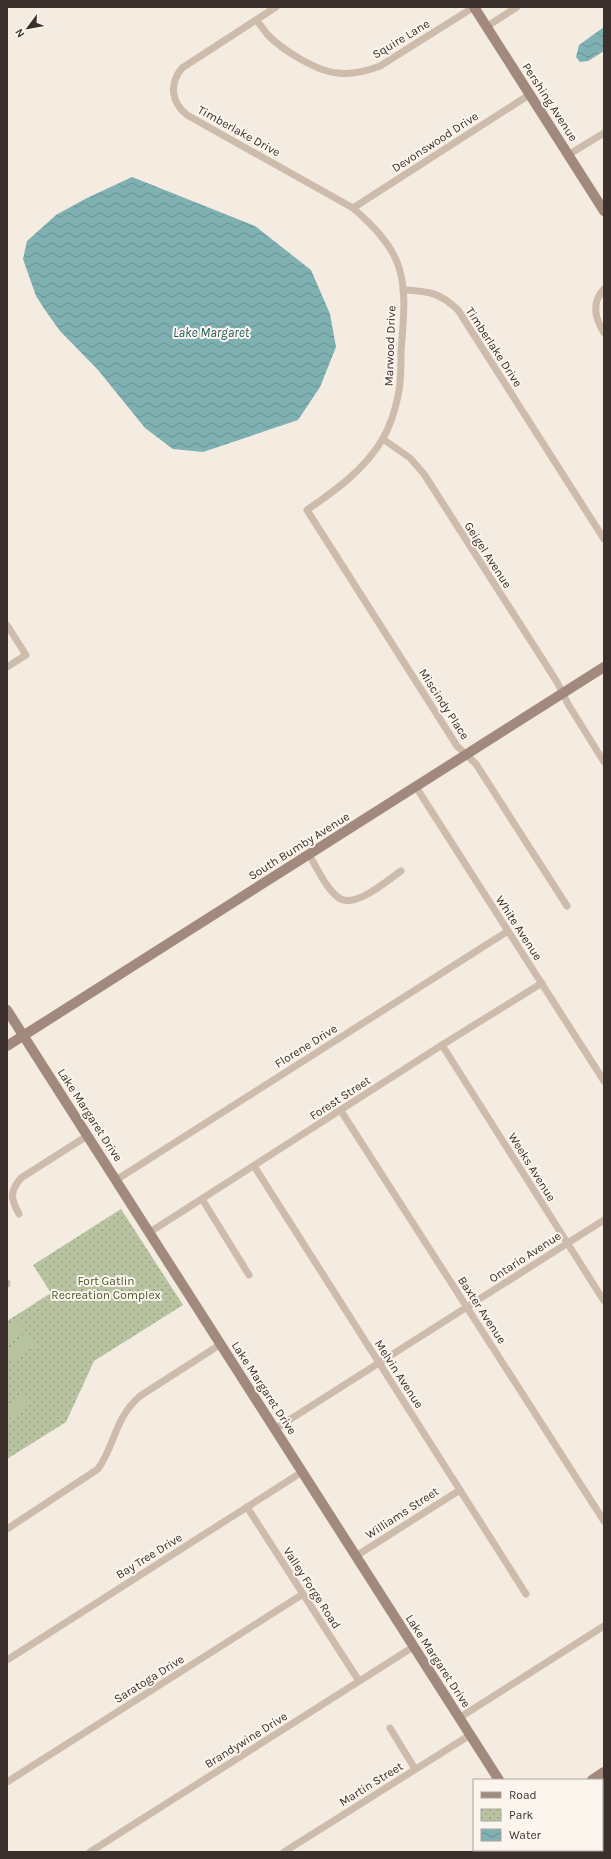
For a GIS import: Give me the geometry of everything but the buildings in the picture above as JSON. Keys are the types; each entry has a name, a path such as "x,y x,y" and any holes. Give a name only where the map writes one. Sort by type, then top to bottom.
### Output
{"street":[{"path":"257,21 276,7"},
{"name":"Squire Lane","path":"257,21 268,36 310,64 337,73 352,73 367,71 380,66 474,7"},
{"name":"Pershing Avenue","path":"474,7 604,211"},
{"path":"486,27 517,7"},
{"name":"Timberlake Drive","path":"257,21 182,68 177,75 174,84 175,102 187,115 353,208 374,227 390,249 400,270 403,290 427,291 439,295 458,310 604,539"},
{"name":"Devonswood Drive","path":"353,208 529,95"},
{"path":"568,155 604,133"},
{"path":"604,289 599,294 595,303 595,313 598,323 604,333"},
{"name":"Marwood Drive","path":"307,510 350,479 366,462 383,439 399,391 403,290"},
{"name":"Geigel Avenue","path":"383,439 410,458 424,474 563,693 604,762"},
{"name":"Miscindy Place","path":"307,510 457,746 476,764 567,906"},
{"path":"7,625 26,655 7,667"},
{"name":"South Bumby Avenue","path":"7,1046 604,667"},
{"name":"White Avenue","path":"416,787 604,1081"},
{"path":"309,855 333,893 340,899 346,901 355,901 401,871"},
{"name":"Florene Drive","path":"116,1180 508,931"},
{"name":"Forest Street","path":"150,1232 442,1045 542,983"},
{"name":"Lake Margaret Drive","path":"7,1010 498,1779"},
{"name":"Weeks Avenue","path":"442,1045 604,1301"},
{"name":"Baxter Avenue","path":"341,1111 604,1520"},
{"path":"19,1214 14,1205 12,1195 14,1186 21,1178 87,1136"},
{"name":"Melvin Avenue","path":"254,1166 526,1594"},
{"path":"202,1199 249,1275"},
{"name":"Ontario Avenue","path":"275,1429 604,1220"},
{"path":"7,1529 98,1469 103,1462 122,1416 129,1406 140,1396 220,1344"},
{"name":"Bay Tree Drive","path":"7,1660 302,1472"},
{"name":"Williams Street","path":"356,1556 460,1490"},
{"name":"Valley Forge Road","path":"247,1507 359,1681"},
{"name":"Saratoga Drive","path":"7,1782 303,1594"},
{"path":"460,1718 604,1626"},
{"name":"Brandywine Drive","path":"90,1852 413,1646"},
{"path":"390,1728 416,1769"},
{"name":"Martin Street","path":"284,1852 470,1735"},
{"path":"594,1779 604,1772"}],"green space":[{"name":"Fort Gatlin Recreation Complex","path":"121,1209 183,1305 94,1361 66,1422 7,1459 7,1321 51,1293 33,1265"},
{"path":"19,1321 26,1331 7,1344 7,1329"},
{"path":"28,1336 35,1346 12,1361 7,1353 7,1349"},
{"path":"22,1395 29,1406 7,1420 7,1405"}],"water":[{"path":"604,27 604,51 588,61 580,62 576,57 579,45"},
{"name":"Lake Margaret","path":"132,177 255,226 311,270 330,314 336,347 320,387 298,420 203,452 173,449 145,428 98,370 60,331 45,310 36,296 23,259 27,241 56,215 85,199"}]}
